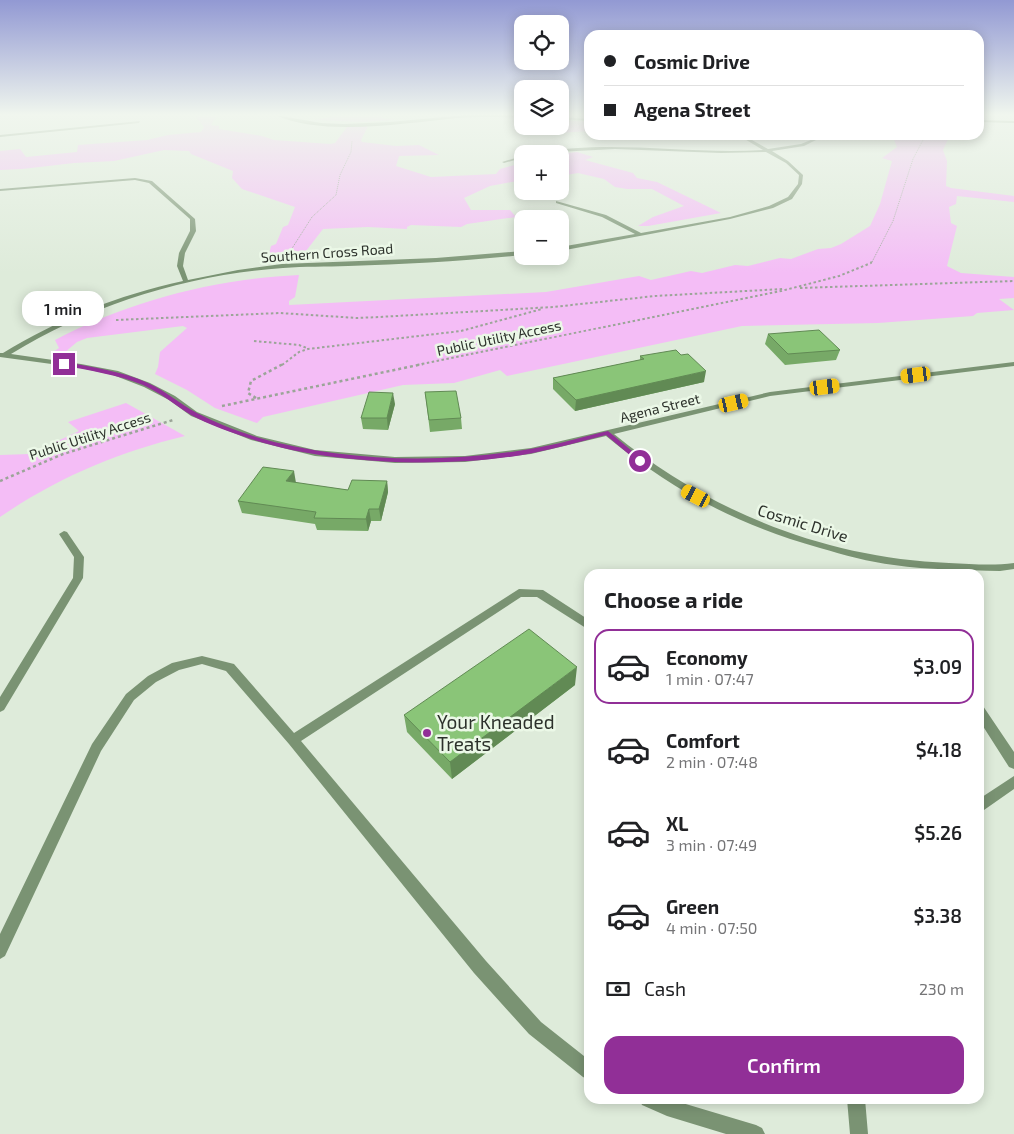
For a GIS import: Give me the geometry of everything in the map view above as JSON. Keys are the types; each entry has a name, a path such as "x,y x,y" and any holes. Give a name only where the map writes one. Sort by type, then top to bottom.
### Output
{"street":[{"path":"569,247 730,218 771,207 790,198 800,184 801,175 793,168"},
{"path":"0,190 135,179 150,182 192,219 192,231 182,253 180,266 186,282"},
{"path":"558,202 604,216 641,235"},
{"name":"Southern Cross Road","path":"1,356 36,335 81,315 127,298 186,282 280,266 514,253"},
{"name":"Agena Street","path":"1,356 81,366 115,373 147,385 172,398 194,414 254,438 315,453 395,460 465,459 531,451 770,394 1014,364"},
{"name":"Cosmic Drive","path":"608,433 640,461 682,489 739,518 810,542 913,569 1000,568 1014,566"},
{"path":"0,707 78,578 80,557 64,534"},
{"path":"293,740 518,593 539,593 584,623"},
{"path":"0,951 96,748 130,697 152,679 176,666 202,660 230,667 293,740 486,974 535,1028 584,1067"},
{"path":"984,718 1014,763"},
{"path":"984,803 1014,782"},
{"path":"659,1104 756,1134"},
{"path":"856,1104 858,1134"}],"path":[{"path":"280,266 312,218 336,195 340,175 344,168"},
{"name":"Public Utility Access","path":"0,481 33,465 110,439 256,398 791,288 839,276 872,263 893,221 910,168"},
{"path":"116,320 280,313 379,318 550,307 655,296 791,288 1014,281"},
{"path":"256,398 248,393 251,382 282,365 299,352 308,349 461,331 550,307"},
{"path":"254,341 299,345 308,349"}],"shaded area":[{"path":"0,168 31,168 0,170"},
{"path":"225,168 402,168 431,177 496,174 500,169 514,168 514,182 490,186 464,198 471,210 510,210 514,217 467,224 461,227 411,225 407,229 368,227 323,229 299,260 267,262 271,246 276,244 283,227 288,225 295,207 242,189 232,178 233,171"},
{"path":"569,168 614,168 633,173 637,178 657,182 721,213 648,226 638,226 653,217 684,206 652,189 615,187 604,179 578,173 569,174"},
{"path":"890,168 947,168 946,186 1014,196 1014,202 957,196 956,204 949,207 951,223 957,226 947,266 961,273 1014,277 1014,298 999,299 1014,310 977,313 973,316 878,323 742,326 507,376 500,370 454,383 403,385 263,417 257,423 215,408 187,390 155,374 160,352 187,328 183,326 87,338 77,342 64,353 53,352 59,348 55,340 84,326 143,303 204,287 267,277 299,275 295,297 289,301 289,305 546,292 639,276 651,280 691,271 702,273 735,265 748,266 780,258 791,259 818,249 831,248 841,244 870,226 880,204"},
{"path":"126,403 185,436 112,458 66,478 0,517 0,455 30,454 79,431 68,422"}],"building":[{"path":"819,330 840,350 788,354 768,334"},
{"path":"676,350 681,355 688,354 706,371 576,400 553,378 644,359 640,356"},
{"path":"456,391 461,418 429,420 425,392"},
{"path":"369,392 393,393 387,418 361,418"},
{"path":"263,467 294,471 286,481 348,490 352,480 387,481 379,509 369,509 366,519 314,518 316,512 238,501"},
{"path":"529,629 577,667 450,762 404,715"}],"place":[{"name":"Your Kneaded Treats","path":"427,733"}],"route":[{"path":"64,364 115,373 147,385 172,398 194,414 254,438 315,453 395,460 465,459 531,451 608,433 640,461"}]}
